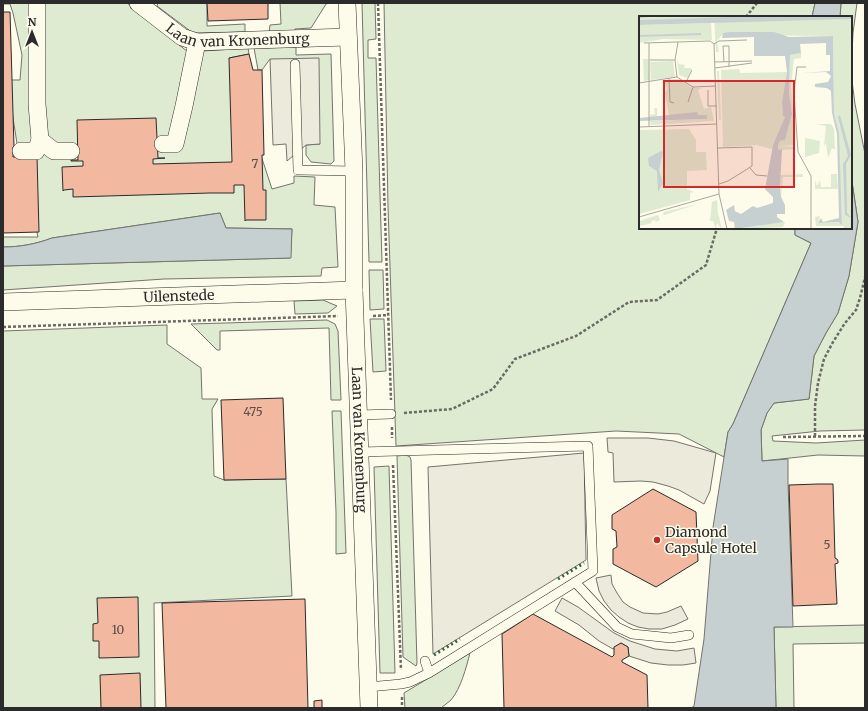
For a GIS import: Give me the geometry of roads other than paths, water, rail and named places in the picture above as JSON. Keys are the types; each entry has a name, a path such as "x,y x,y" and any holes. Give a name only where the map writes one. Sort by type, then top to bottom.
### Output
{"street":[{"path":"21,151 36,150 40,140 37,104 36,3"},
{"name":"Laan van Kronenburg","path":"346,3 354,171 354,290 369,708"},
{"name":"Laan van Kronenburg","path":"146,6 182,37 197,42 348,37"},
{"path":"163,144 175,144 197,42"},
{"path":"40,140 54,151 71,151"},
{"name":"Uilenstede","path":"3,302 354,290"}],"lane":[{"name":"Laan van Kronenburg","path":"295,64 298,170 354,171"},
{"path":"359,415 391,414"},
{"path":"360,452 588,446 592,571 428,673 410,682 368,687"},
{"path":"575,582 617,627 632,634 671,638 689,634"},
{"path":"425,661 428,673"}],"place":[{"name":"Diamond Capsule Hotel","path":"657,540"}]}
